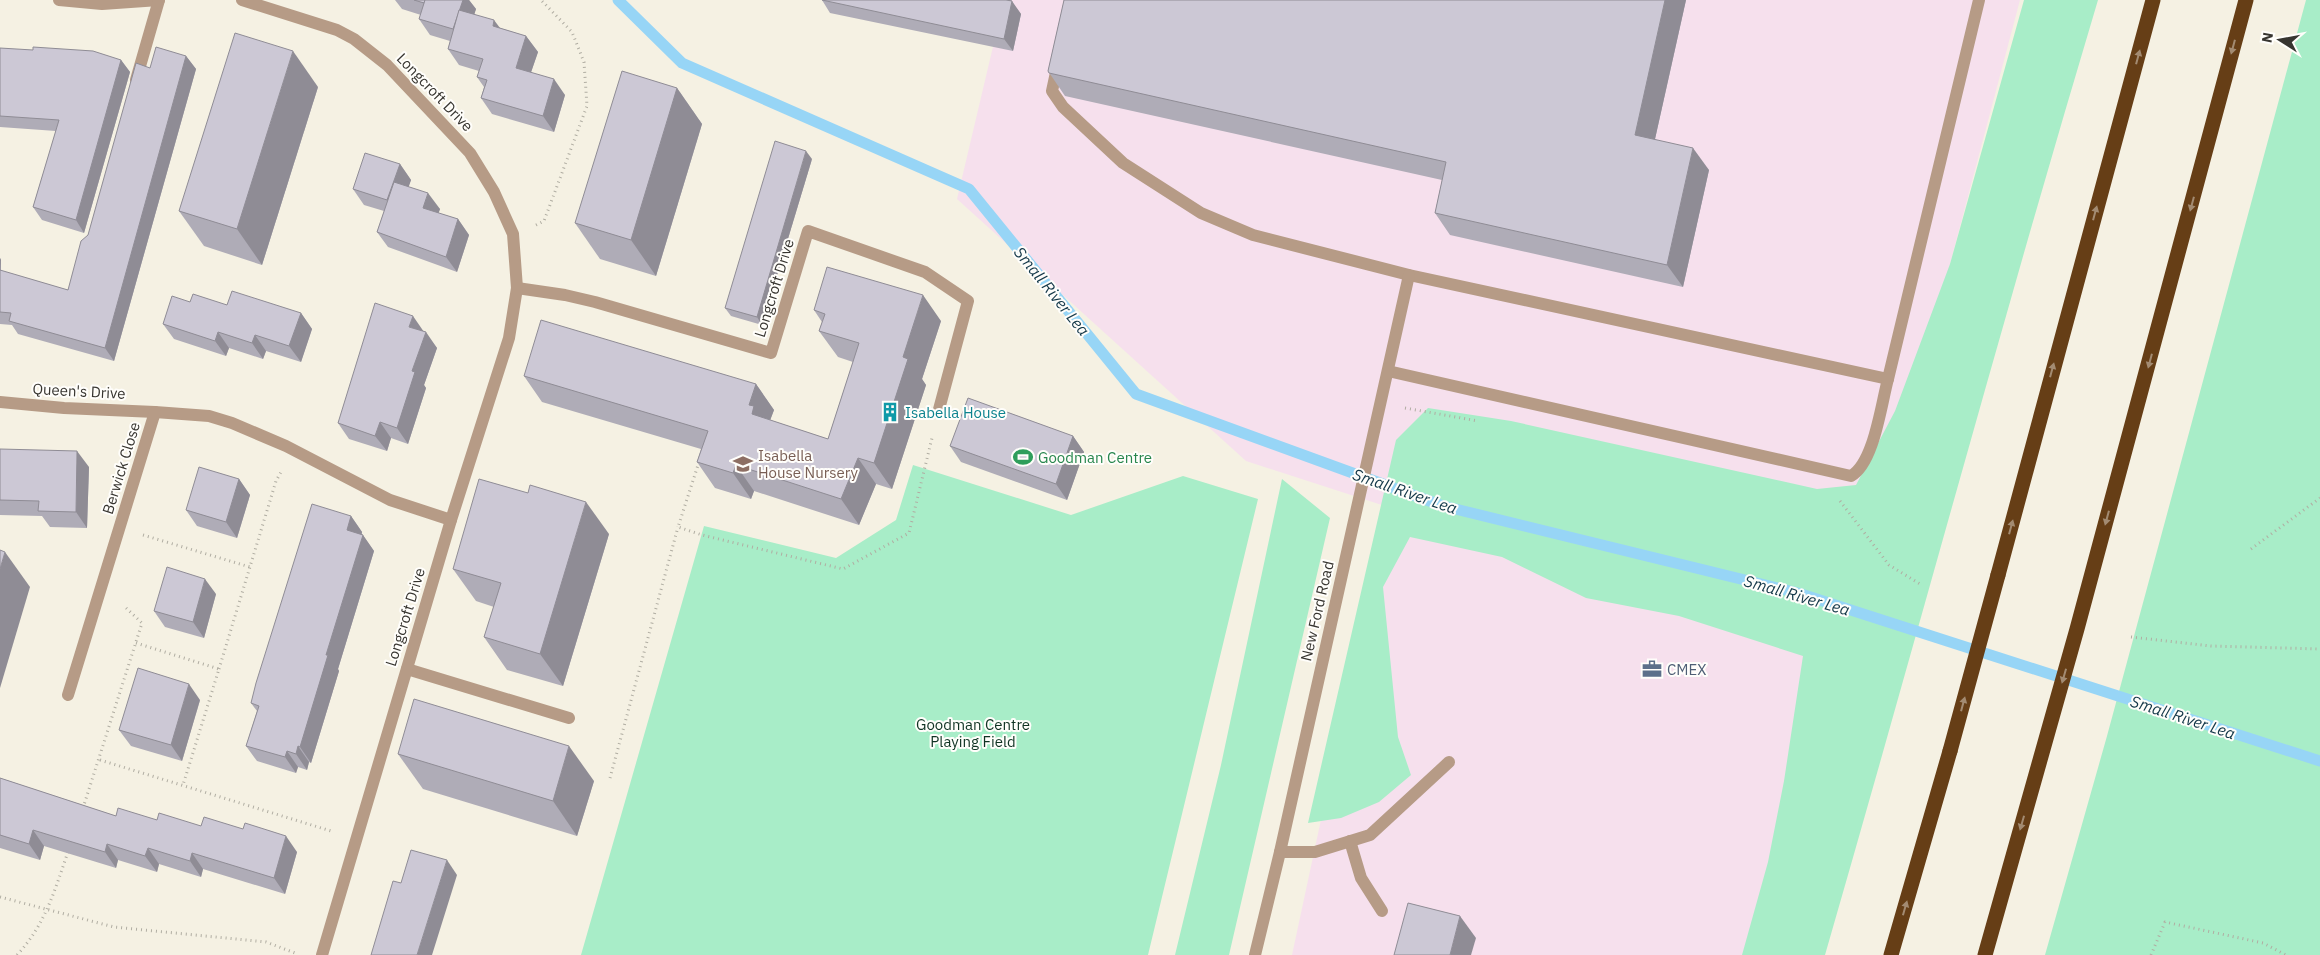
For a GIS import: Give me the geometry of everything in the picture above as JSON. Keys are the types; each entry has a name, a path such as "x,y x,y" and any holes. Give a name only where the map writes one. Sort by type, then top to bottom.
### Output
{"highway":[{"path":"1891,955 1950,751 2153,0"},
{"path":"1985,955 2077,629 2246,0"}],"street":[{"path":"59,0 102,4 159,0 132,94"},
{"name":"Longcroft Drive","path":"242,0 337,30 354,39 387,65 470,153 494,192 512,234 517,288 509,338 451,520 322,955"},
{"path":"1388,371 1851,476 1859,472 1872,444 1979,0"},
{"path":"1060,55 1052,91 1063,107 1124,162 1201,213 1253,235 1409,275 1888,379"},
{"name":"Longcroft Drive","path":"517,288 565,295 595,302 771,353 808,231 925,272 968,301 938,412"},
{"name":"New Ford Road","path":"1255,955 1280,852 1409,275"},
{"name":"Queen's Drive","path":"0,402 64,408 155,412"},
{"name":"Berwick Close","path":"68,696 155,412 209,416 232,423 294,450 390,500 451,520"},
{"path":"407,669 569,718"},
{"path":"1280,852 1315,852 1370,835 1449,762"},
{"path":"1350,841 1360,878 1382,911"}],"path":[{"path":"512,234 544,222 588,106 584,62 572,32 541,0"},
{"path":"678,527 702,535 843,569 909,533 938,412"},
{"path":"183,785 276,481 294,450"},
{"path":"610,778 678,527 702,454"},
{"path":"1836,495 1889,565 1920,584"},
{"path":"2251,549 2320,498"},
{"path":"119,528 250,568"},
{"path":"80,816 100,760 142,623 101,586"},
{"path":"2131,637 2210,646 2320,649"},
{"path":"136,643 220,669"},
{"path":"100,760 355,839"},
{"path":"17,955 33,938 48,910 71,844"},
{"path":"0,897 114,927 266,942 300,955"},
{"path":"2151,955 2165,922 2262,943 2286,955"}],"shaded area":[{"path":"1004,0 2020,0 1849,646 1770,955 1292,955 1388,507 1246,461 957,199"}],"green space":[{"path":"2024,0 2098,0 2028,238 1825,955 1742,955 1768,862 1784,781 1803,656 1679,616 1586,598 1502,557 1410,537 1383,587 1398,737 1411,775 1379,802 1341,818 1308,823 1396,440 1428,408 1511,421 1817,489 1856,485 1895,411 1950,264"},
{"path":"2306,0 2320,0 2320,955 2045,955 2107,736"},
{"name":"Goodman Centre Playing Field","path":"913,465 1071,515 1183,476 1258,499 1148,955 581,955 704,526 836,558 896,520"},
{"path":"1282,479 1330,518 1229,955 1175,955 1221,765"}],"building":[{"path":"414,0 425,0 424,3"},
{"path":"425,0 463,0 453,29 419,19"},
{"path":"822,0 1006,0 1012,1 1004,39"},
{"path":"1064,0 1665,0 1635,135 1693,148 1667,265 1435,213 1446,162 1049,73"},
{"path":"459,10 494,20 493,26 526,36 516,68 554,79 543,116 481,98 487,80 477,77 483,59 448,49"},
{"path":"235,33 293,51 237,229 179,211"},
{"path":"33,47 93,51 121,60 76,220 33,207 59,120 0,116 0,48 33,50"},
{"path":"156,47 186,56 105,348 9,321 11,313 0,312 0,270 68,290 81,241 88,235 136,63 150,68"},
{"path":"622,71 677,88 631,240 575,223"},
{"path":"775,141 806,151 757,317 725,308"},
{"path":"365,153 400,164 387,200 353,189"},
{"path":"394,182 428,193 423,208 458,219 446,257 377,232"},
{"path":"827,267 923,295 903,357 908,359 874,463 858,458 841,499 736,465 733,473 697,462 708,431 524,376 541,320 756,384 749,405 754,406 752,414 828,439 859,343 819,331 825,314 814,310"},
{"path":"232,291 301,313 289,346 255,335 252,343 218,332 215,341 163,324 172,296 190,302 193,294 227,305"},
{"path":"375,303 413,316 409,327 426,332 412,371 415,372 397,428 380,422 375,436 338,423"},
{"name":"Goodman Centre","path":"968,398 1073,436 1056,484 950,446"},
{"path":"0,449 77,451 76,512 38,511 39,501 0,500"},
{"path":"199,467 239,479 226,522 186,510"},
{"path":"479,479 528,493 530,485 586,502 540,654 484,637 501,583 453,569"},
{"path":"312,504 351,516 347,530 363,535 300,747 298,746 296,754 287,751 285,757 246,746 259,706 251,703 256,683"},
{"path":"0,550 5,552 0,569"},
{"path":"167,567 205,579 193,622 154,611"},
{"path":"138,668 189,684 171,745 119,730"},
{"path":"414,699 569,746 553,801 398,754"},
{"path":"0,778 116,816 118,808 157,820 159,813 201,826 204,817 243,829 245,823 286,836 274,878 192,853 190,861 148,848 145,856 107,844 105,852 33,830 29,844 0,835"},
{"path":"411,850 447,860 417,955 371,955 393,881 401,883"},
{"path":"1408,903 1460,916 1450,955 1394,955"}],"waterway":[{"name":"Small River Lea","path":"618,0 682,63 969,189 1136,394 1443,506 1798,593 2320,761"}],"place":[{"name":"Isabella House","path":"890,412"},
{"name":"Goodman Centre","path":"1023,457"},
{"name":"Isabella House Nursery","path":"743,464"},
{"name":"CMEX","path":"1652,669"}]}
